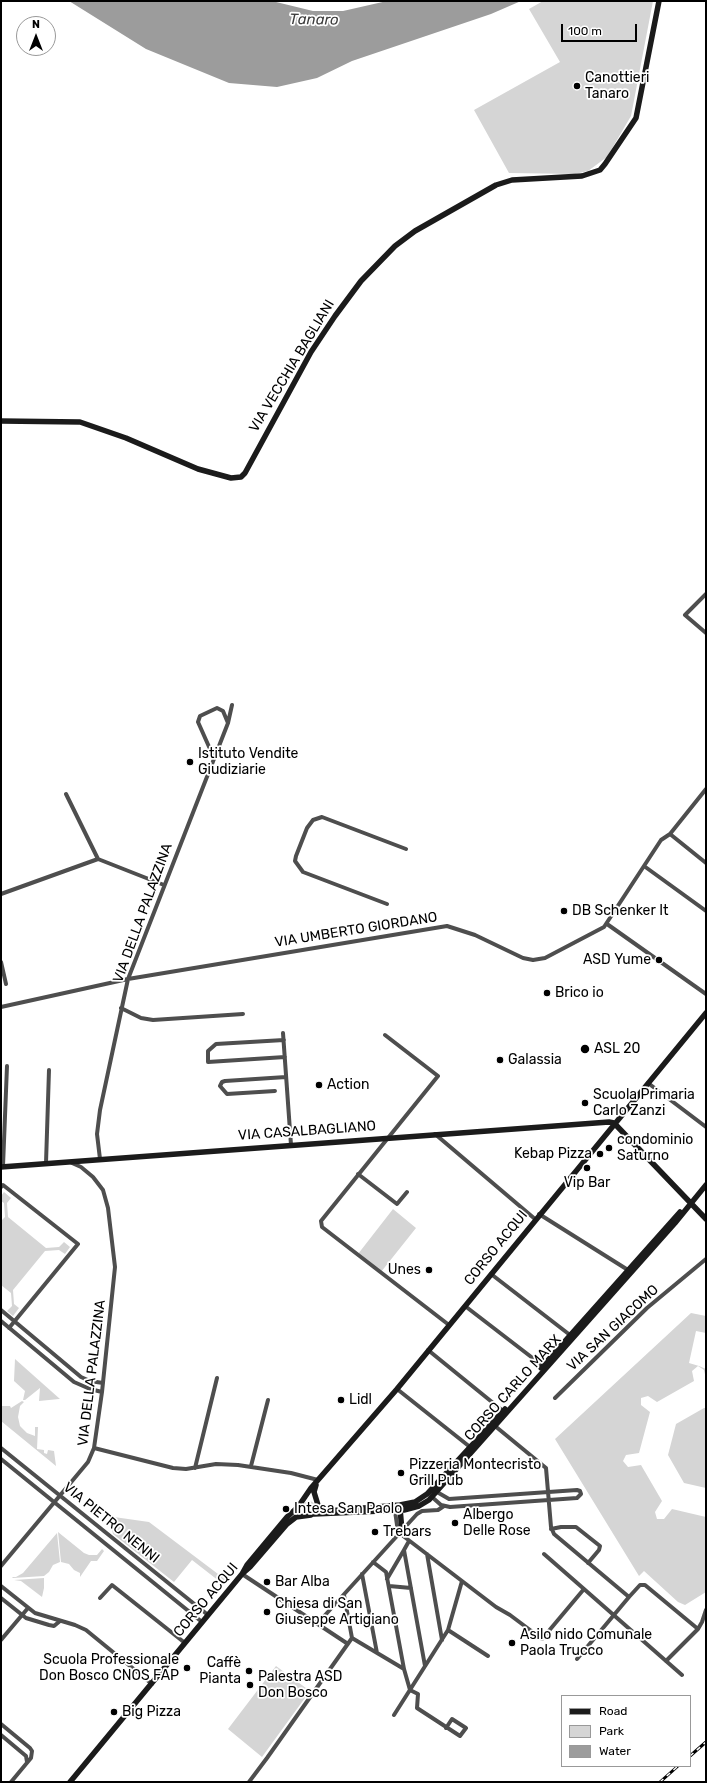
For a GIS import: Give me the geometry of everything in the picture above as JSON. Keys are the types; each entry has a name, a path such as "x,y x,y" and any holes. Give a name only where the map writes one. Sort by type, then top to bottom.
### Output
{"street":[{"name":"VIA VECCHIA BAGLIANI","path":"1,420 80,422 126,438 198,469 231,478 241,478 296,378 335,316 361,281 395,246 415,230 496,185 512,180 582,176 600,170 636,118 658,1"},
{"path":"706,594 685,615 706,634"},
{"name":"VIA DELLA PALAZZINA","path":"100,1159 97,1134 100,1110 128,979 228,723 232,705"},
{"path":"214,758 198,722 200,716 217,708 223,711 228,723"},
{"name":"VIA UMBERTO GIORDANO","path":"1,1007 128,979 447,926 475,935 523,958 545,958 607,924 661,840 670,834 706,789"},
{"path":"702,793 706,797"},
{"path":"66,794 98,859"},
{"name":"VIA UMBERTO GIORDANO","path":"387,904 303,872 295,861 296,856 307,828 313,820 322,817 406,849"},
{"path":"670,834 706,863"},
{"path":"1,894 98,859 164,885"},
{"path":"644,866 706,911"},
{"path":"607,924 706,994"},
{"path":"1,962 6,984"},
{"path":"121,1008 141,1018 153,1020 242,1014"},
{"name":"CORSO ACQUI","path":"305,1498 318,1480 397,1389 614,1123 704,1020 706,1013"},
{"path":"283,1033 291,1144"},
{"path":"386,1034 438,1076 321,1221 322,1227 449,1325"},
{"path":"284,1040 216,1044 208,1051 208,1062 285,1057"},
{"path":"2,1167 7,1066"},
{"path":"46,1163 49,1070"},
{"path":"275,1091 227,1094 220,1086 222,1082 225,1081 286,1076"},
{"path":"648,1083 706,1127"},
{"name":"VIA CASALBAGLIANO","path":"2,1167 388,1137 609,1122 614,1123"},
{"path":"614,1123 706,1219"},
{"path":"434,1134 535,1219"},
{"path":"86,1170 85,1164 88,1160"},
{"path":"63,1162 77,1165 86,1170"},
{"name":"VIA DELLA PALAZZINA","path":"1,1566 88,1462 94,1448 102,1392 115,1267 106,1198 100,1184 86,1170"},
{"path":"358,1174 397,1204 407,1192"},
{"path":"1,1187 3,1185 78,1244 9,1328"},
{"name":"CORSO CARLO MARX","path":"433,1494 470,1447 672,1220 706,1185"},
{"name":"CORSO CARLO MARX","path":"314,1514 398,1509 419,1506 433,1494 495,1426 676,1223 691,1202"},
{"path":"540,1214 628,1270"},
{"name":"VIA SAN GIACOMO","path":"556,1398 647,1308 706,1259"},
{"path":"491,1274 570,1335"},
{"path":"465,1306 543,1366"},
{"path":"1,1310 81,1377 90,1381 103,1383"},
{"path":"1,1321 74,1382 90,1389 102,1392"},
{"path":"428,1350 503,1411"},
{"path":"195,1468 217,1378"},
{"path":"397,1389 470,1447"},
{"path":"251,1466 268,1400"},
{"path":"495,1426 546,1468 551,1529 557,1537 628,1597"},
{"name":"VIA PIETRO NENNI","path":"1,1448 208,1615"},
{"path":"94,1448 162,1466 180,1469 222,1464 251,1466 306,1476 318,1480 314,1491 317,1503 314,1514 305,1515 300,1510 300,1504"},
{"name":"VIA PIETRO NENNI","path":"1,1459 202,1622"},
{"path":"317,1624 422,1511 438,1510 444,1506 578,1498 581,1492 577,1490 449,1499 433,1494"},
{"path":"433,1494 444,1506"},
{"path":"317,1503 311,1498 305,1498 247,1565 242,1574 348,1644"},
{"name":"CORSO CARLO MARX","path":"317,1503 327,1511 398,1509"},
{"path":"398,1509 401,1532 409,1541 496,1607 507,1612 542,1639 584,1589"},
{"name":"CORSO ACQUI","path":"70,1782 242,1574 250,1567 289,1522 296,1517 305,1515"},
{"path":"551,1529 576,1527 600,1546 599,1550 588,1563"},
{"path":"387,1579 409,1541"},
{"path":"404,1550 425,1666"},
{"path":"427,1554 442,1640"},
{"path":"544,1554 682,1675"},
{"path":"373,1562 386,1572 404,1669 410,1690 418,1694 417,1708 446,1728 460,1736 466,1728 452,1719 446,1728"},
{"path":"362,1574 378,1653"},
{"path":"394,1715 448,1630 462,1581"},
{"path":"100,1598 112,1584 185,1644"},
{"path":"577,1659 628,1597 640,1585 645,1585 698,1629"},
{"path":"1,1586 28,1608 41,1616 75,1625 86,1630 152,1684"},
{"path":"388,1586 411,1588"},
{"path":"249,1782 352,1638 344,1595"},
{"path":"1,1598 22,1615 54,1626 60,1621"},
{"path":"1,1640 28,1608"},
{"path":"666,1661 698,1629 706,1610"},
{"path":"448,1630 488,1656"},
{"path":"352,1638 404,1669"},
{"path":"1,1724 30,1748 32,1755 11,1782"},
{"path":"1,1735 26,1756 27,1762"}],"green space":[{"name":"Canottieri Tanaro","path":"543,1 653,1 631,116 607,157 588,171 575,174 509,173 474,110 560,62 529,9"},
{"path":"4,1192 11,1198 7,1203 8,1217 46,1248 59,1247 64,1242 70,1247 65,1254 59,1250 45,1251 13,1290 14,1304 19,1308 13,1316 7,1311 12,1306 11,1293 1,1285 1,1221 5,1217 4,1203 1,1201 1,1196"},
{"path":"393,1209 416,1228 381,1272 358,1254"},
{"path":"691,1313 706,1316 706,1333 696,1331 689,1363 699,1366 706,1369 706,1379 704,1370 698,1366 692,1371 694,1381 657,1402 648,1396 641,1398 641,1405 650,1412 639,1453 626,1455 623,1461 628,1467 641,1465 662,1501 655,1512 657,1519 664,1519 672,1509 706,1517 706,1592 685,1605 678,1602 644,1571 639,1576 555,1439"},
{"path":"15,1359 60,1399 39,1401 40,1388 23,1400 25,1391 14,1381"},
{"path":"22,1401 24,1402 20,1406 18,1417 20,1426 27,1433 35,1436 35,1427 38,1427 37,1449 44,1450 44,1453 47,1454 48,1450 54,1451 56,1466 1,1421 1,1406 10,1406 11,1408"},
{"path":"706,1408 706,1488 684,1483 668,1455 676,1424"},
{"path":"307,1501 311,1501 315,1507 311,1513 307,1513 303,1509 303,1505"},
{"path":"114,1517 149,1522 226,1580 224,1583 221,1580 219,1581 192,1560 174,1582 113,1534 110,1521"},
{"path":"58,1532 84,1553 89,1555 97,1555 102,1549 104,1551 97,1561 91,1561 80,1577 80,1573 74,1570 69,1564 61,1562"},
{"path":"57,1533 60,1562 53,1565 49,1572 44,1576 13,1578 12,1577 16,1577 23,1573"},
{"path":"44,1578 42,1597 21,1581 14,1580"},
{"path":"276,1666 310,1691 262,1757 228,1729"}],"water":[{"name":"Tanaro","path":"69,1 272,1 313,11 343,11 387,1 521,1 491,14 352,61 317,78 277,87 229,83 146,49"}],"railway":[{"path":"691,1755 706,1742"},
{"path":"660,1782 677,1767"}],"place":[{"name":"Canottieri Tanaro","path":"577,86"},
{"name":"Istituto Vendite Giudiziarie","path":"190,762"},
{"name":"DB Schenker It","path":"564,911"},
{"name":"ASD Yume","path":"659,960"},
{"name":"Brico io","path":"547,993"},
{"name":"ASL 20","path":"585,1049"},
{"name":"Galassia","path":"500,1060"},
{"name":"Action","path":"319,1085"},
{"name":"Scuola Primaria Carlo Zanzi","path":"585,1103"},
{"name":"condominio Saturno","path":"609,1148"},
{"name":"Kebap Pizza","path":"600,1154"},
{"name":"Vip Bar","path":"587,1168"},
{"name":"Unes","path":"429,1270"},
{"name":"Lidl","path":"341,1400"},
{"name":"Pizzeria Montecristo Grill Pub","path":"401,1473"},
{"name":"Intesa San Paolo","path":"286,1509"},
{"name":"Albergo Delle Rose","path":"455,1523"},
{"name":"Trebars","path":"375,1532"},
{"name":"Bar Alba","path":"267,1582"},
{"name":"Chiesa di San Giuseppe Artigiano","path":"267,1612"},
{"name":"Asilo nido Comunale Paola Trucco","path":"512,1643"},
{"name":"Scuola Professionale Don Bosco CNOS FAP","path":"187,1668"},
{"name":"Caffè Pianta","path":"249,1671"},
{"name":"Palestra ASD Don Bosco","path":"250,1685"},
{"name":"Big Pizza","path":"114,1712"}]}
